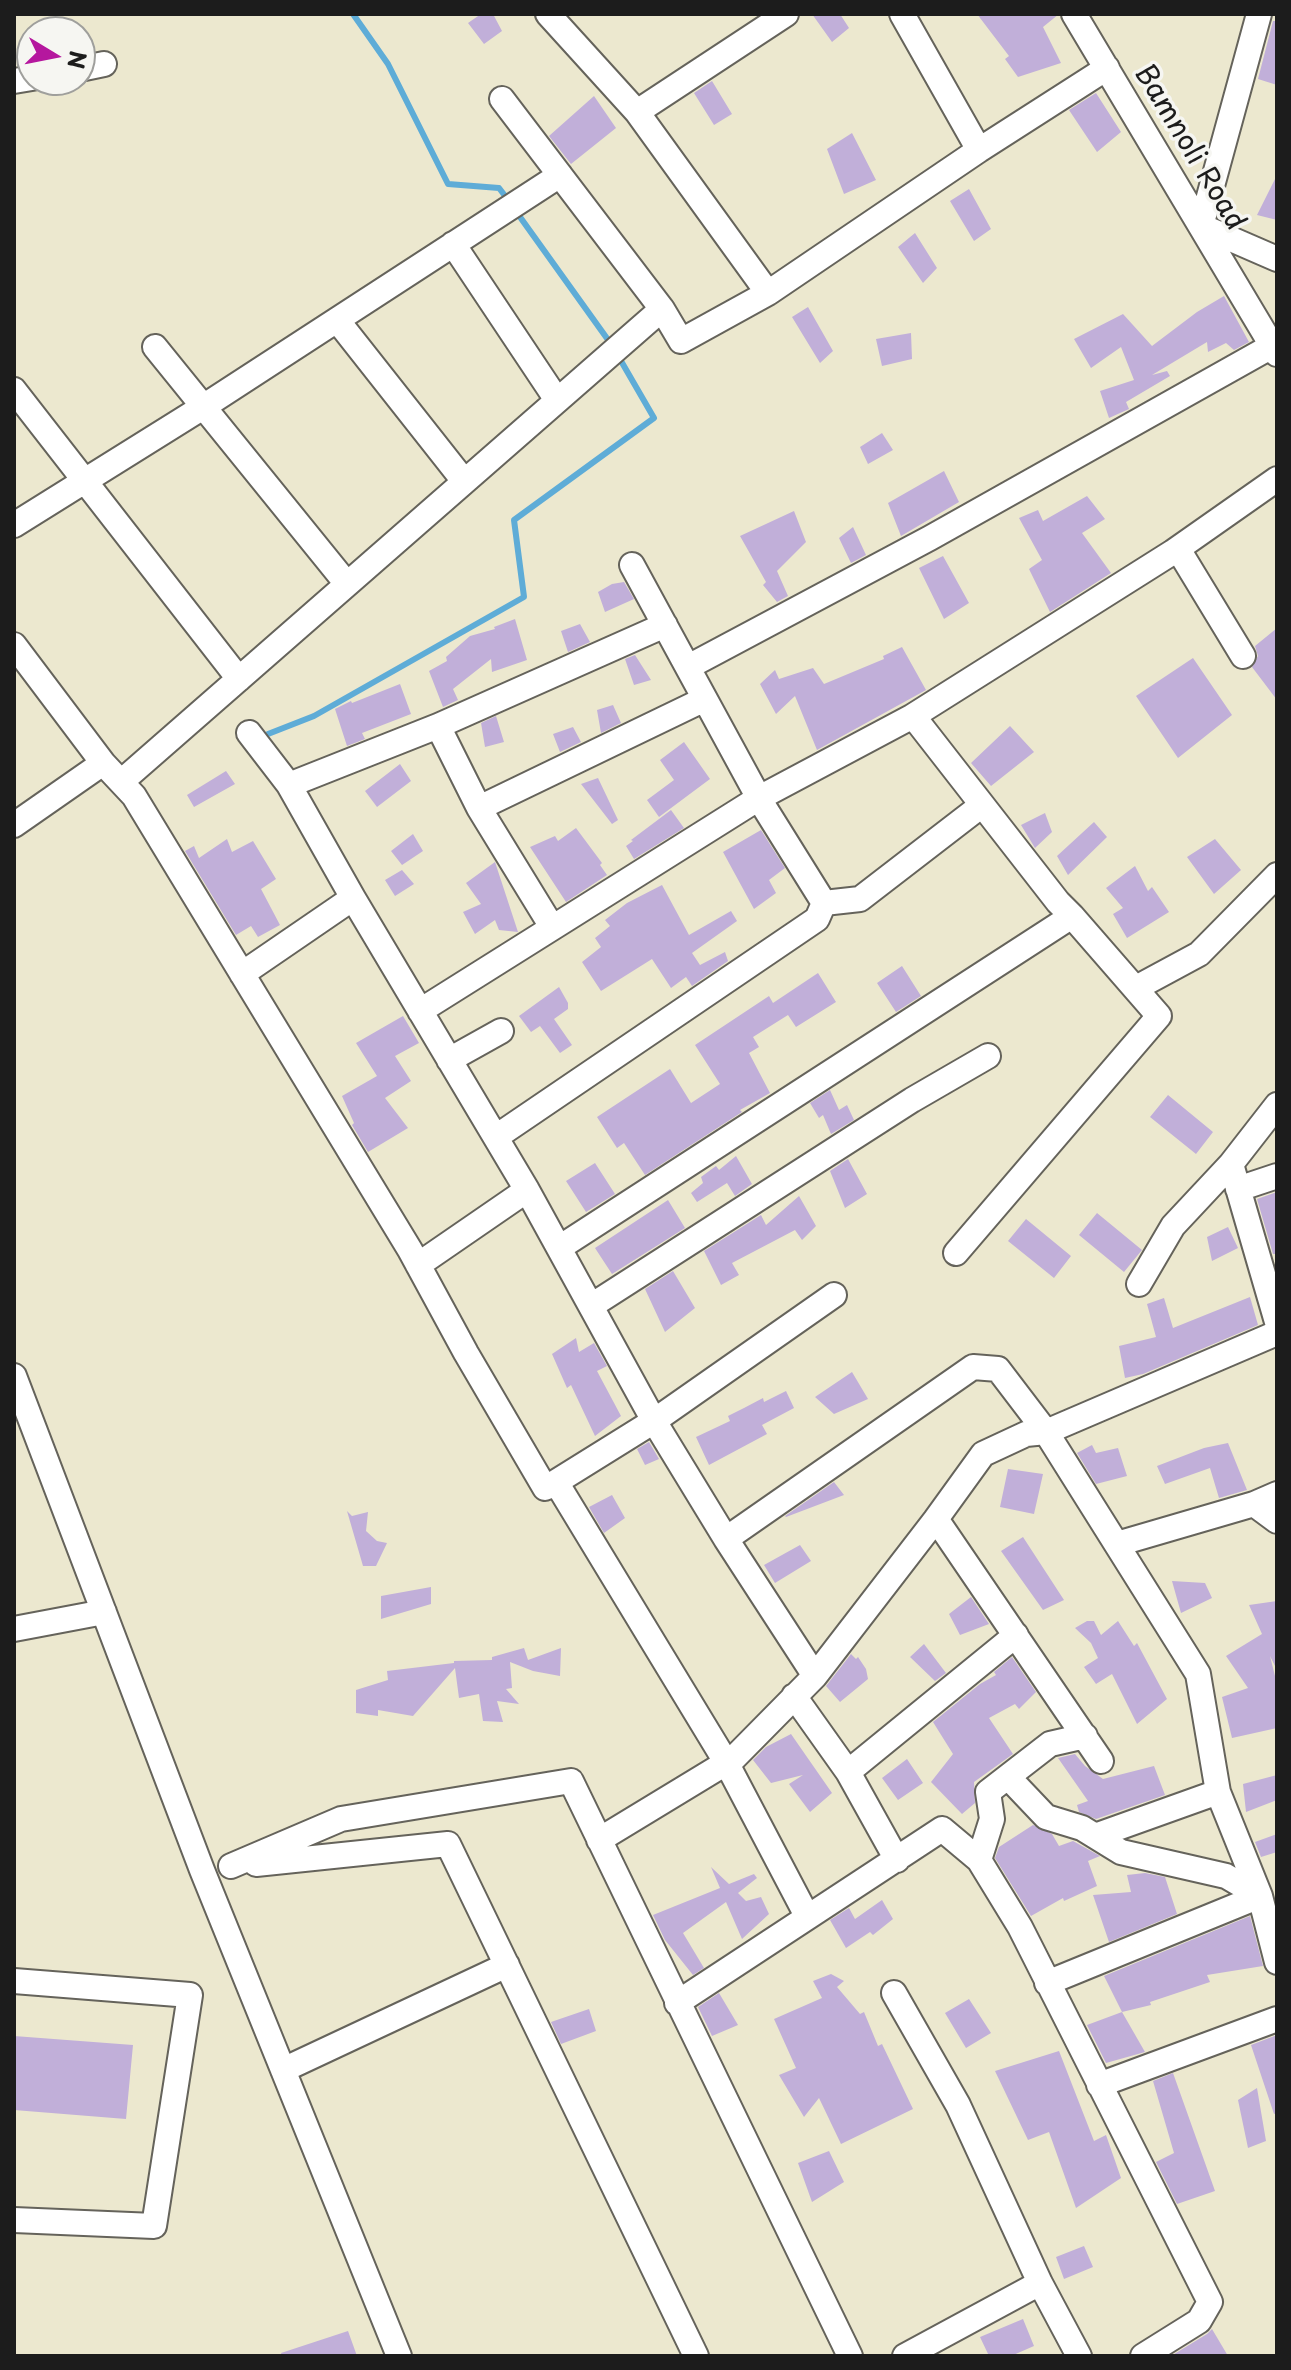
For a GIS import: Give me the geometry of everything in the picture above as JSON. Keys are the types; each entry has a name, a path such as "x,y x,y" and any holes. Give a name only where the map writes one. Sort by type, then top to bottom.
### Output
{"street":[{"path":"637,112 786,14"},
{"path":"902,14 979,150"},
{"name":"Bamnoli Road","path":"1074,14 1201,226 1267,314 1275,350"},
{"path":"1259,14 1201,226 1277,259"},
{"path":"552,15 637,112 768,293"},
{"path":"502,99 662,309 681,341 768,293 979,150 1107,68"},
{"path":"14,525 203,407 560,175"},
{"path":"453,244 557,400"},
{"path":"121,782 662,309"},
{"path":"337,320 464,481"},
{"path":"155,347 347,584"},
{"path":"688,667 1275,350"},
{"path":"14,390 239,679"},
{"path":"420,1011 759,798 913,716 1178,549 1277,479"},
{"path":"1178,549 1243,656"},
{"path":"632,565 759,798 824,903"},
{"path":"289,785 438,726 665,625"},
{"path":"14,645 103,763 134,796 418,1265 545,1488 654,1421 834,1295"},
{"path":"479,808 705,699"},
{"path":"913,716 1058,902 1159,1016 956,1253"},
{"path":"438,726 479,808 552,927"},
{"path":"249,733 289,785 527,1190 654,1421 815,1676"},
{"path":"14,825 103,763"},
{"path":"824,903 860,899 982,805"},
{"path":"1136,988 1199,954 1277,875"},
{"path":"242,974 353,898"},
{"path":"496,1137 817,919 824,903"},
{"path":"559,1248 1072,916"},
{"path":"449,1060 501,1031"},
{"path":"591,1306 912,1100 988,1056"},
{"path":"1139,1284 1173,1226 1231,1164 1277,1105"},
{"path":"1231,1164 1277,1322"},
{"path":"1238,1189 1277,1176"},
{"path":"418,1265 527,1190"},
{"path":"599,1840 726,1762 815,1676 983,1454 1026,1434 1046,1432 1277,1333"},
{"path":"726,1539 973,1367 998,1369 1046,1432 1198,1674 1218,1792 1260,1896 1277,1962"},
{"path":"14,1376 202,1870 399,2356"},
{"path":"556,1482 726,1762 807,1916"},
{"path":"1117,1544 1254,1504 1277,1494"},
{"path":"1254,1504 1277,1521"},
{"path":"936,1519 1101,1761"},
{"path":"14,1629 104,1612"},
{"path":"848,1772 1016,1635"},
{"path":"794,1696 848,1772 897,1860"},
{"path":"979,1860 992,1819 988,1792 1050,1744 1085,1736"},
{"path":"1008,1777 1046,1817 1082,1828 1121,1852 1226,1876 1260,1896"},
{"path":"231,1866 341,1819 571,1781 850,2356"},
{"path":"1095,1836 1218,1792"},
{"path":"677,2003 942,1829 979,1860 1020,1927 1210,2302 1199,2321 1143,2356"},
{"path":"202,1870 448,1844 696,2356"},
{"path":"1047,1983 1260,1896"},
{"path":"283,2070 507,1965"},
{"path":"14,1981 190,1995 154,2226 14,2220"},
{"path":"894,1993 958,2105 1040,2283 1079,2356"},
{"path":"1099,2085 1277,2019"},
{"path":"905,2356 1040,2283"}],"building":[{"path":"481,14 493,14 502,31 484,44 468,23"},
{"path":"812,14 840,14 849,28 832,42"},
{"path":"977,14 1059,14 1043,27 1061,63 1018,77 1005,59 1009,56"},
{"path":"1273,21 1277,21 1277,85 1258,79"},
{"path":"712,81 732,114 714,125 694,93"},
{"path":"1096,93 1121,132 1097,152 1069,110"},
{"path":"594,96 616,128 571,164 549,136"},
{"path":"852,133 876,180 844,194 827,149"},
{"path":"1277,175 1277,220 1257,215"},
{"path":"969,189 991,229 974,241 950,201"},
{"path":"915,233 937,268 923,283 898,247"},
{"path":"1224,296 1249,342 1234,350 1226,343 1208,352 1207,342 1152,375 1167,371 1170,376 1126,402 1129,409 1109,418 1100,391 1134,380 1121,347 1091,368 1074,339 1123,314 1152,346"},
{"path":"808,307 833,351 820,363 792,317"},
{"path":"911,333 912,359 882,366 876,339"},
{"path":"882,433 893,450 868,464 860,447"},
{"path":"944,471 959,502 901,536 888,503"},
{"path":"1087,496 1105,519 1082,533 1111,573 1050,612 1029,569 1042,560 1019,518 1038,510 1043,521"},
{"path":"794,511 806,542 777,571 788,596 777,602 763,585 766,582 740,536"},
{"path":"853,527 866,555 851,563 839,538"},
{"path":"943,556 969,603 944,619 919,568"},
{"path":"624,582 634,599 605,612 598,592 612,584"},
{"path":"515,619 527,660 492,672 491,659 453,689 458,700 443,707 429,671 447,661 446,657 470,636"},
{"path":"580,624 590,642 568,652 561,631"},
{"path":"1277,628 1277,700 1252,667 1258,656 1255,646"},
{"path":"902,647 926,690 817,750 795,696 776,714 760,684 775,670 779,679 813,668 824,684 884,659 883,656"},
{"path":"635,655 651,680 634,685 625,659"},
{"path":"1193,658 1232,715 1178,758 1136,696"},
{"path":"400,684 411,714 362,733 365,739 347,746 335,709"},
{"path":"613,705 621,723 601,733 597,710"},
{"path":"496,716 504,742 485,747 481,723"},
{"path":"1010,726 1034,752 991,786 971,763"},
{"path":"573,727 581,742 560,752 553,734"},
{"path":"684,742 710,779 659,817 647,800 674,780 660,760"},
{"path":"400,764 411,781 377,807 365,791"},
{"path":"226,771 235,784 194,807 187,795"},
{"path":"598,778 618,820 612,824 581,784"},
{"path":"671,810 684,828 634,859 626,846"},
{"path":"1045,813 1052,832 1035,848 1021,825"},
{"path":"1094,822 1107,837 1068,875 1057,856"},
{"path":"576,828 602,863 600,865 607,875 566,902 530,847 555,836 558,841"},
{"path":"761,830 785,868 769,880 776,893 754,909 723,852"},
{"path":"413,834 423,851 402,865 391,851"},
{"path":"227,839 232,852 253,841 276,879 261,889 280,925 258,937 251,926 236,935 185,851 194,846 199,858"},
{"path":"1215,839 1241,870 1214,894 1187,857"},
{"path":"495,862 518,932 499,930 495,920 475,934 463,912 481,904 466,883"},
{"path":"1135,866 1148,891 1152,887 1169,912 1127,938 1113,914 1123,908 1106,888"},
{"path":"402,870 414,884 395,896 385,880"},
{"path":"662,885 689,935 731,911 737,921 692,953 700,965 725,952 728,961 692,986 686,977 671,988 652,959 601,991 582,962 601,947 595,938 610,926 605,920 627,903"},
{"path":"902,966 921,996 896,1012 877,983"},
{"path":"818,973 836,1002 796,1027 788,1015 753,1037 759,1047 749,1053 770,1093 645,1175 624,1143 617,1148 597,1117 670,1069 691,1103 720,1084 695,1045 769,996 773,1003"},
{"path":"559,987 568,1009 554,1019 572,1045 560,1053 540,1026 531,1032 519,1016"},
{"path":"403,1016 419,1043 395,1056 411,1081 385,1098 408,1128 368,1152 352,1125 354,1123 342,1096 377,1076 356,1043"},
{"path":"830,1090 839,1110 847,1105 854,1120 831,1134 823,1115 819,1118 810,1103"},
{"path":"1168,1095 1213,1132 1196,1154 1150,1117"},
{"path":"736,1156 752,1184 735,1196 727,1183 697,1202 691,1193 703,1183 701,1177 716,1166 719,1170"},
{"path":"848,1159 867,1194 845,1208 830,1171"},
{"path":"595,1163 615,1194 586,1212 566,1181"},
{"path":"1277,1192 1277,1254 1273,1254 1257,1199"},
{"path":"799,1196 816,1226 802,1240 795,1230 732,1263 739,1275 721,1285 704,1251 761,1215 766,1225"},
{"path":"668,1200 685,1228 612,1274 595,1248"},
{"path":"1097,1213 1142,1250 1124,1272 1079,1235"},
{"path":"1026,1219 1071,1256 1054,1278 1008,1241"},
{"path":"1228,1227 1238,1248 1212,1261 1207,1237"},
{"path":"673,1271 695,1308 665,1332 645,1289"},
{"path":"1250,1297 1258,1325 1143,1374 1125,1378 1119,1346 1156,1337 1147,1304 1164,1298 1173,1328"},
{"path":"576,1338 579,1352 594,1343 607,1366 597,1371 621,1416 595,1436 571,1385 567,1388 552,1354"},
{"path":"852,1372 868,1399 834,1414 815,1397"},
{"path":"786,1391 794,1408 762,1425 767,1434 709,1465 696,1437 730,1421 728,1416 763,1398 764,1402"},
{"path":"649,1442 659,1459 645,1465 637,1449"},
{"path":"1228,1443 1247,1490 1219,1498 1210,1468 1165,1484 1157,1466 1204,1448"},
{"path":"1092,1445 1096,1453 1118,1448 1127,1476 1096,1484 1077,1453"},
{"path":"1008,1469 1043,1474 1034,1514 1000,1507"},
{"path":"834,1482 844,1495 785,1516"},
{"path":"612,1495 625,1518 604,1533 589,1507"},
{"path":"347,1511 352,1516 368,1512 366,1531 377,1541 387,1543 376,1566 363,1566"},
{"path":"1023,1537 1064,1600 1043,1610 1001,1551"},
{"path":"800,1545 811,1561 775,1583 764,1565"},
{"path":"1172,1581 1205,1583 1212,1598 1181,1613"},
{"path":"431,1587 431,1604 381,1619 381,1596"},
{"path":"971,1597 989,1624 960,1635 949,1614"},
{"path":"1277,1601 1277,1670 1270,1656 1277,1684 1277,1728 1232,1738 1222,1697 1248,1688 1226,1656 1262,1634 1249,1605"},
{"path":"1087,1621 1094,1621 1101,1635 1118,1621 1134,1646 1137,1643 1167,1699 1137,1724 1112,1674 1096,1684 1084,1667 1098,1658 1091,1643 1075,1628"},
{"path":"924,1644 946,1673 935,1681 910,1657"},
{"path":"524,1648 528,1660 561,1648 560,1676 533,1671 510,1662 512,1688 506,1689 519,1704 497,1701 503,1722 483,1721 479,1694 459,1698 455,1668 413,1716 378,1710 378,1716 356,1713 356,1690 388,1680 387,1671 454,1661 492,1660 492,1657"},
{"path":"851,1654 856,1659 858,1657 868,1679 840,1702 826,1686"},
{"path":"1012,1657 1036,1692 1019,1709 1015,1704 989,1718 1013,1754 974,1782 975,1803 962,1814 931,1782 953,1754 933,1722 996,1675 994,1672"},
{"path":"791,1734 832,1793 810,1812 789,1784 803,1775 771,1783 753,1760 766,1747"},
{"path":"1075,1754 1103,1779 1154,1766 1165,1795 1096,1819 1079,1812 1077,1805 1088,1801 1058,1758"},
{"path":"907,1759 923,1783 898,1800 882,1778"},
{"path":"1277,1775 1277,1800 1246,1812 1243,1784"},
{"path":"1033,1825 1052,1834 1059,1846 1073,1841 1100,1856 1088,1861 1097,1886 1064,1901 1063,1898 1031,1916 995,1858 999,1847"},
{"path":"1277,1834 1277,1852 1261,1857 1255,1842"},
{"path":"711,1867 729,1884 754,1874 757,1878 738,1893 746,1901 761,1897 769,1914 742,1939 726,1902 683,1933 704,1968 693,1975 665,1940 653,1915 720,1888"},
{"path":"1145,1873 1165,1877 1177,1914 1109,1942 1093,1895 1131,1892 1127,1875"},
{"path":"882,1900 893,1919 873,1935 870,1932 846,1948 830,1920 849,1908 855,1919"},
{"path":"1250,1916 1263,1966 1207,1975 1210,1982 1150,2002 1151,2005 1122,2012 1104,1976"},
{"path":"831,1974 844,1981 837,1987 860,2014 864,2012 878,2046 882,2044 913,2109 841,2144 819,2098 804,2117 779,2075 796,2068 774,2019 822,1998 813,1981"},
{"path":"719,1993 738,2025 712,2036 698,2007"},
{"path":"969,1999 991,2033 966,2048 945,2013"},
{"path":"589,2009 596,2031 561,2044 551,2022"},
{"path":"1122,2012 1145,2052 1106,2063 1087,2025"},
{"path":"1277,2035 1277,2113 1274,2114 1251,2045"},
{"path":"14,2036 133,2045 126,2119 14,2110"},
{"path":"1059,2051 1094,2141 1106,2135 1121,2178 1076,2208 1049,2132 1028,2140 995,2071"},
{"path":"1173,2073 1215,2191 1177,2204 1156,2162 1174,2153 1153,2081"},
{"path":"1257,2088 1266,2141 1248,2148 1238,2100"},
{"path":"829,2151 844,2182 812,2202 798,2163"},
{"path":"1084,2246 1093,2267 1064,2279 1056,2257"},
{"path":"1023,2319 1034,2346 1011,2356 989,2356 980,2337"},
{"path":"1212,2329 1228,2356 1171,2356 1207,2334"},
{"path":"348,2331 357,2356 282,2356 281,2353"}],"waterway":[{"path":"353,14 388,64 448,184 499,188 509,201"},
{"path":"515,210 611,344"},
{"path":"268,734 314,716 524,597 514,520 654,418 617,354"}]}
